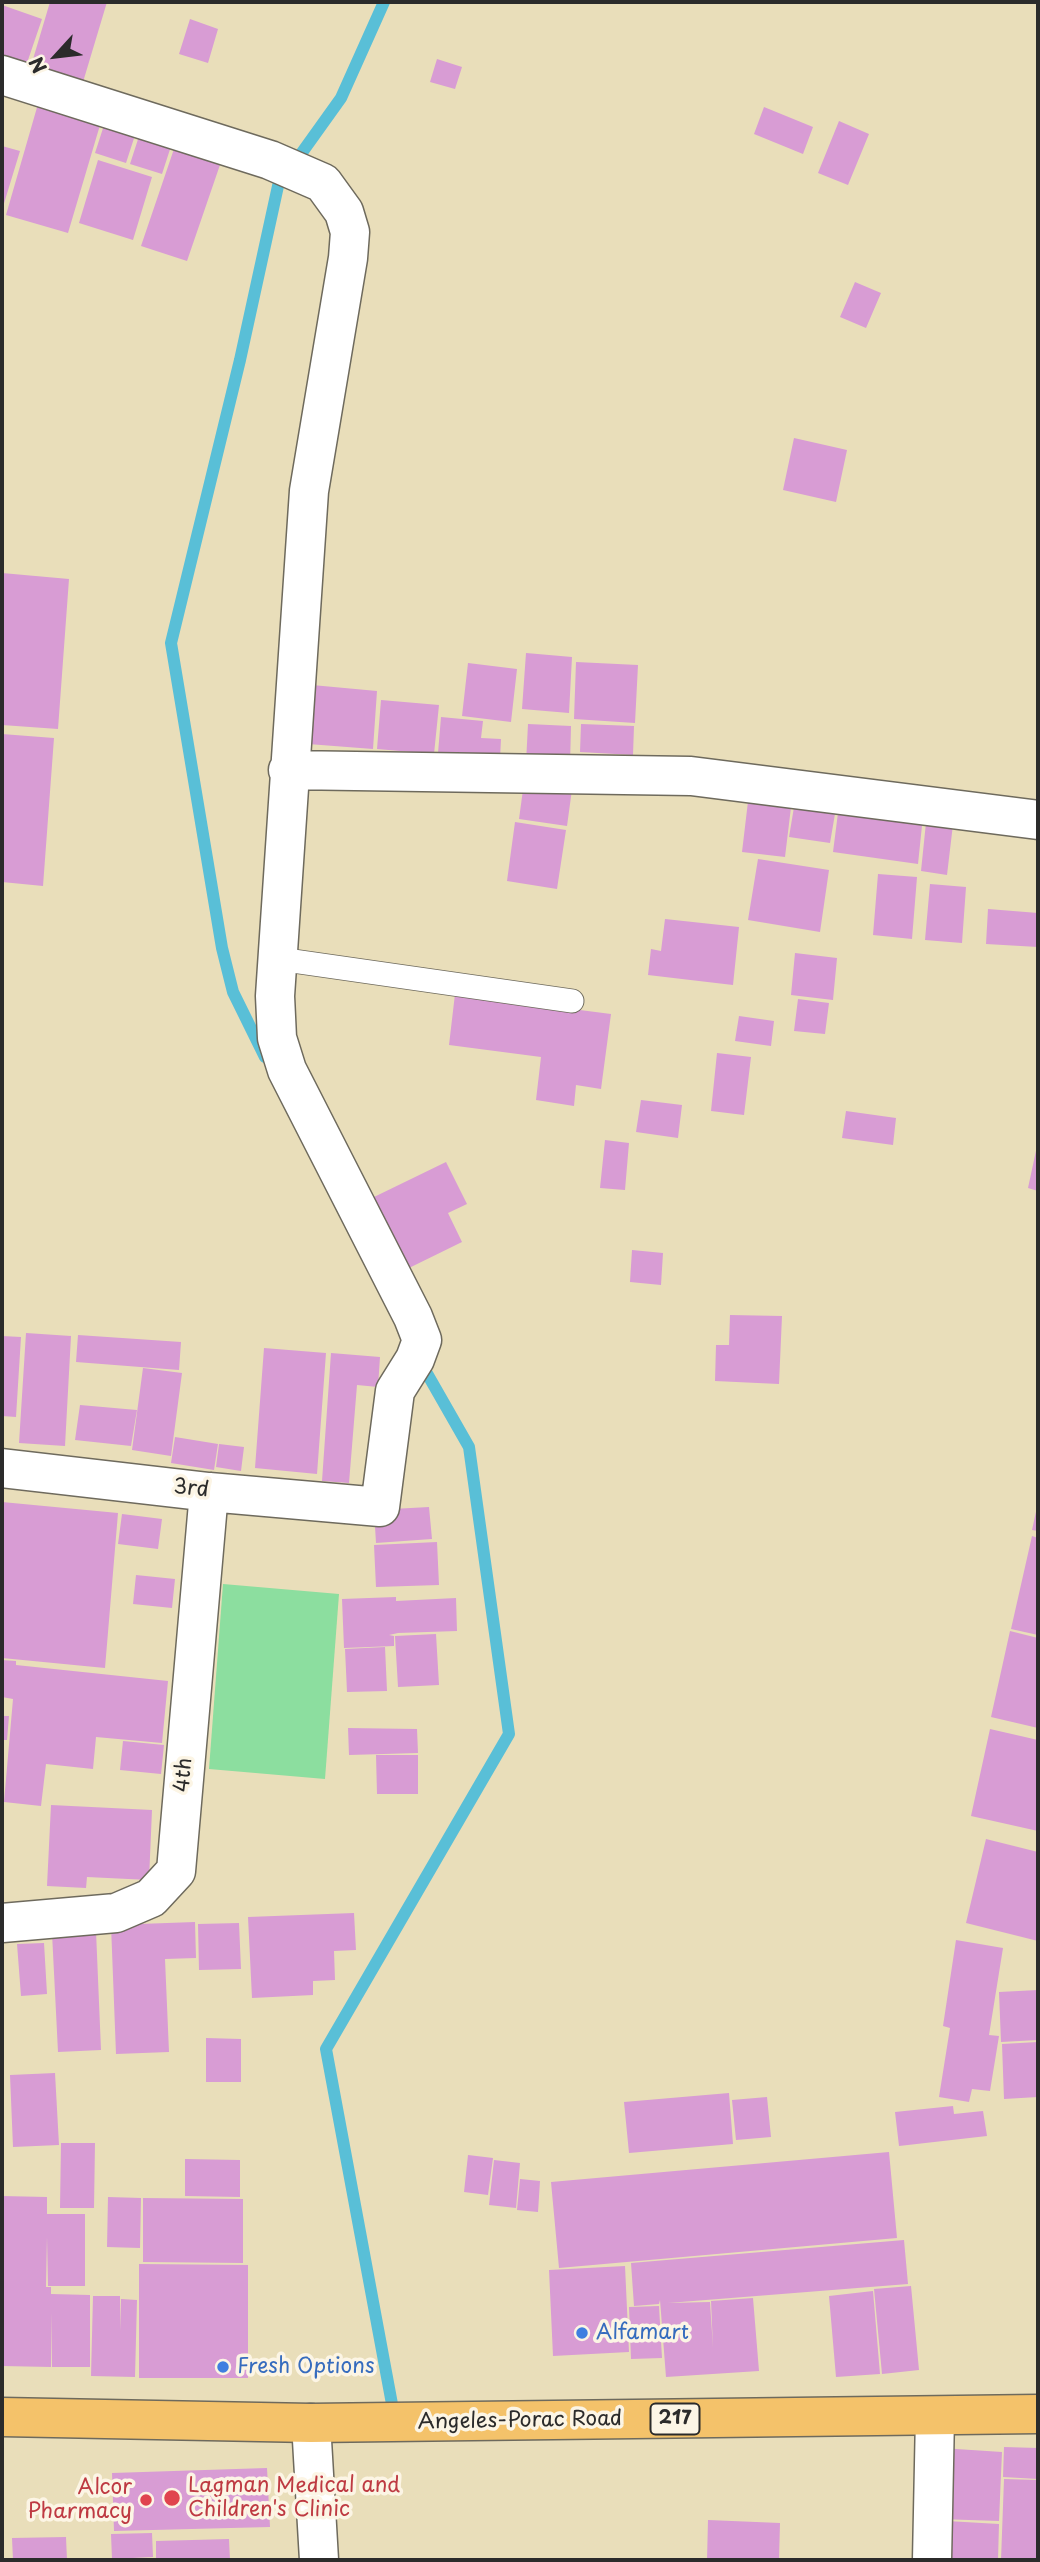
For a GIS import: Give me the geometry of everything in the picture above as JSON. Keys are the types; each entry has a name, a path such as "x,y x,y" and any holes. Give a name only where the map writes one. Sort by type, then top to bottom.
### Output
{"main road":[{"name":"Angeles-Porac Road","path":"2,2417 311,2423 1038,2414"}],"street":[{"path":"2,75 271,160 323,183 344,212 350,232 309,491 288,770 279,959"},
{"path":"288,770 691,776 1038,820"},
{"name":"3rd","path":"2,1468 209,1492 380,1507 395,1391 419,1349 287,1070 277,1038 275,996 279,959"},
{"name":"4th","path":"2,1923 117,1913 150,1898 176,1871 209,1492"},
{"path":"932,2560 935,2416"},
{"path":"311,2423 319,2560"}],"lane":[{"path":"279,959 572,1001"}],"green space":[{"path":"223,1584 339,1594 325,1779 209,1769"}],"building":[{"path":"50,2 107,2 83,82 31,66"},
{"path":"2,5 42,19 27,63 2,55"},
{"path":"190,19 218,29 208,63 179,54"},
{"path":"437,59 462,67 455,89 430,82"},
{"path":"40,97 103,115 68,233 6,215"},
{"path":"764,107 813,127 803,154 754,134"},
{"path":"106,119 137,129 126,163 95,153"},
{"path":"839,121 869,134 848,185 818,173"},
{"path":"141,130 173,140 162,174 130,164"},
{"path":"176,143 222,159 187,261 141,246"},
{"path":"2,146 20,151 2,210"},
{"path":"98,160 152,177 133,240 79,223"},
{"path":"855,282 881,293 866,328 840,317"},
{"path":"794,438 847,450 836,502 783,490"},
{"path":"2,573 69,579 58,729 2,725"},
{"path":"526,653 572,657 569,713 522,709"},
{"path":"576,662 638,665 635,723 574,719"},
{"path":"468,663 517,669 511,722 462,716"},
{"path":"312,685 377,691 373,749 308,744"},
{"path":"381,700 439,705 434,754 377,749"},
{"path":"441,717 483,721 481,738 501,739 500,759 438,753"},
{"path":"528,724 571,726 570,765 526,763"},
{"path":"581,724 634,726 633,755 580,752"},
{"path":"2,734 54,738 43,886 2,882"},
{"path":"525,775 573,782 567,826 519,819"},
{"path":"749,793 792,799 785,857 742,852"},
{"path":"795,801 836,808 830,843 789,837"},
{"path":"839,805 923,816 918,864 833,852"},
{"path":"927,813 954,816 947,875 921,871"},
{"path":"515,822 566,830 557,889 507,881"},
{"path":"758,859 829,870 820,932 748,920"},
{"path":"878,874 917,877 912,939 873,935"},
{"path":"930,884 966,887 962,943 925,940"},
{"path":"988,909 1038,913 1038,947 986,944"},
{"path":"665,919 739,927 733,985 648,975 651,949 661,951"},
{"path":"795,953 837,958 833,1000 791,995"},
{"path":"455,994 611,1014 601,1089 576,1085 574,1106 536,1100 541,1057 449,1045"},
{"path":"798,999 829,1003 825,1034 794,1031"},
{"path":"739,1016 774,1021 771,1046 735,1041"},
{"path":"717,1053 751,1057 744,1115 711,1111"},
{"path":"641,1100 682,1105 678,1138 636,1132"},
{"path":"846,1111 896,1118 893,1145 842,1138"},
{"path":"605,1140 629,1143 625,1190 600,1188"},
{"path":"1038,1146 1038,1191 1028,1188"},
{"path":"446,1162 467,1204 448,1213 462,1242 409,1268 374,1197"},
{"path":"632,1250 663,1253 661,1285 630,1282"},
{"path":"730,1315 782,1316 779,1384 715,1381 716,1345 729,1345"},
{"path":"26,1333 71,1336 65,1446 19,1443"},
{"path":"78,1335 181,1342 179,1370 76,1362"},
{"path":"2,1336 21,1337 16,1417 2,1416"},
{"path":"264,1348 326,1353 317,1474 255,1468"},
{"path":"331,1353 380,1357 378,1387 357,1385 349,1483 322,1481"},
{"path":"143,1368 182,1373 171,1456 132,1450"},
{"path":"80,1405 137,1410 131,1446 75,1440"},
{"path":"175,1437 218,1444 214,1470 171,1463"},
{"path":"219,1444 244,1447 241,1471 216,1467"},
{"path":"2,1502 118,1513 105,1668 2,1658"},
{"path":"429,1507 432,1539 376,1543 374,1510"},
{"path":"1038,1507 1038,1531 1032,1530"},
{"path":"122,1514 162,1519 158,1549 118,1544"},
{"path":"1032,1536 1038,1538 1038,1635 1011,1629"},
{"path":"437,1542 439,1585 376,1587 374,1545"},
{"path":"136,1575 175,1579 172,1608 133,1604"},
{"path":"396,1597 396,1601 456,1598 457,1631 398,1633 389,1635 394,1636 394,1646 344,1648 342,1599"},
{"path":"1010,1631 1038,1638 1038,1728 991,1717"},
{"path":"436,1634 439,1685 398,1687 395,1636"},
{"path":"385,1647 387,1691 347,1692 345,1649"},
{"path":"2,1660 16,1661 16,1665 168,1681 162,1743 96,1737 93,1769 46,1764 41,1806 4,1802 13,1699 2,1697"},
{"path":"2,1716 9,1716 7,1740 2,1740"},
{"path":"348,1728 417,1729 418,1753 349,1755"},
{"path":"990,1729 1038,1740 1038,1831 971,1816"},
{"path":"123,1741 164,1745 161,1774 120,1770"},
{"path":"376,1755 418,1755 418,1794 377,1794"},
{"path":"51,1805 152,1810 149,1880 87,1877 86,1888 47,1886"},
{"path":"986,1839 1038,1852 1038,1941 966,1923"},
{"path":"354,1913 356,1950 334,1951 335,1980 313,1981 313,1995 252,1998 248,1917"},
{"path":"195,1922 196,1958 165,1959 169,2052 116,2054 111,1925"},
{"path":"239,1923 241,1969 199,1970 198,1924"},
{"path":"96,1931 101,2050 58,2052 52,1933"},
{"path":"956,1940 1003,1948 989,2035 999,2036 990,2091 972,2089 969,2102 939,2097 950,2028 943,2026"},
{"path":"44,1943 47,1994 21,1996 17,1944"},
{"path":"1038,1990 1038,2040 1001,2042 999,1992"},
{"path":"206,2038 241,2039 241,2082 206,2082"},
{"path":"1038,2042 1038,2097 1004,2099 1002,2044"},
{"path":"55,2073 59,2145 13,2147 10,2075"},
{"path":"729,2093 733,2144 629,2153 624,2102"},
{"path":"767,2097 771,2137 736,2140 732,2100"},
{"path":"953,2106 954,2114 983,2111 987,2136 899,2146 895,2112"},
{"path":"61,2143 95,2143 94,2208 60,2208"},
{"path":"889,2152 897,2238 559,2268 551,2182"},
{"path":"468,2155 493,2158 488,2195 464,2192"},
{"path":"185,2159 240,2160 240,2197 185,2196"},
{"path":"494,2160 520,2163 516,2208 489,2205"},
{"path":"520,2179 540,2181 538,2212 517,2210"},
{"path":"2,2196 47,2197 47,2214 85,2214 85,2286 48,2286 47,2237 46,2287 51,2287 51,2294 90,2295 90,2367 52,2367 52,2312 51,2367 2,2366"},
{"path":"108,2197 141,2198 140,2248 107,2247"},
{"path":"143,2198 243,2199 243,2263 143,2262"},
{"path":"904,2240 908,2284 668,2303 710,2302 713,2348 711,2301 753,2298 759,2371 666,2377 660,2300 659,2304 634,2306 631,2263"},
{"path":"139,2264 248,2265 248,2378 139,2378"},
{"path":"625,2266 629,2352 553,2356 549,2270"},
{"path":"911,2286 919,2370 882,2374 874,2289"},
{"path":"873,2291 880,2374 836,2377 829,2296"},
{"path":"93,2296 120,2296 120,2331 121,2299 137,2300 135,2377 91,2376"},
{"path":"659,2306 662,2358 631,2359 629,2307"},
{"path":"1004,2447 1038,2448 1038,2479 1003,2477"},
{"path":"941,2448 1002,2452 999,2521 939,2519"},
{"path":"267,2468 270,2527 114,2531 112,2473"},
{"path":"1004,2479 1038,2480 1038,2560 1001,2560"},
{"path":"708,2520 780,2523 779,2560 707,2560"},
{"path":"947,2521 999,2524 998,2560 945,2560"},
{"path":"152,2533 153,2557 112,2559 111,2534"},
{"path":"66,2537 67,2560 13,2560 12,2538"},
{"path":"229,2539 230,2560 156,2560 156,2541"}],"waterway":[{"path":"265,1057 233,992 222,948 171,643 240,360 278,186 341,98 384,2"},
{"path":"392,2404 326,2049 509,1734 469,1447 421,1363"}],"place":[{"name":"Alfamart","path":"582,2333"},
{"name":"Fresh Options","path":"223,2367"},
{"name":"Lagman Medical and Children's Clinic","path":"172,2498"},
{"name":"Alcor Pharmacy","path":"146,2500"}]}
